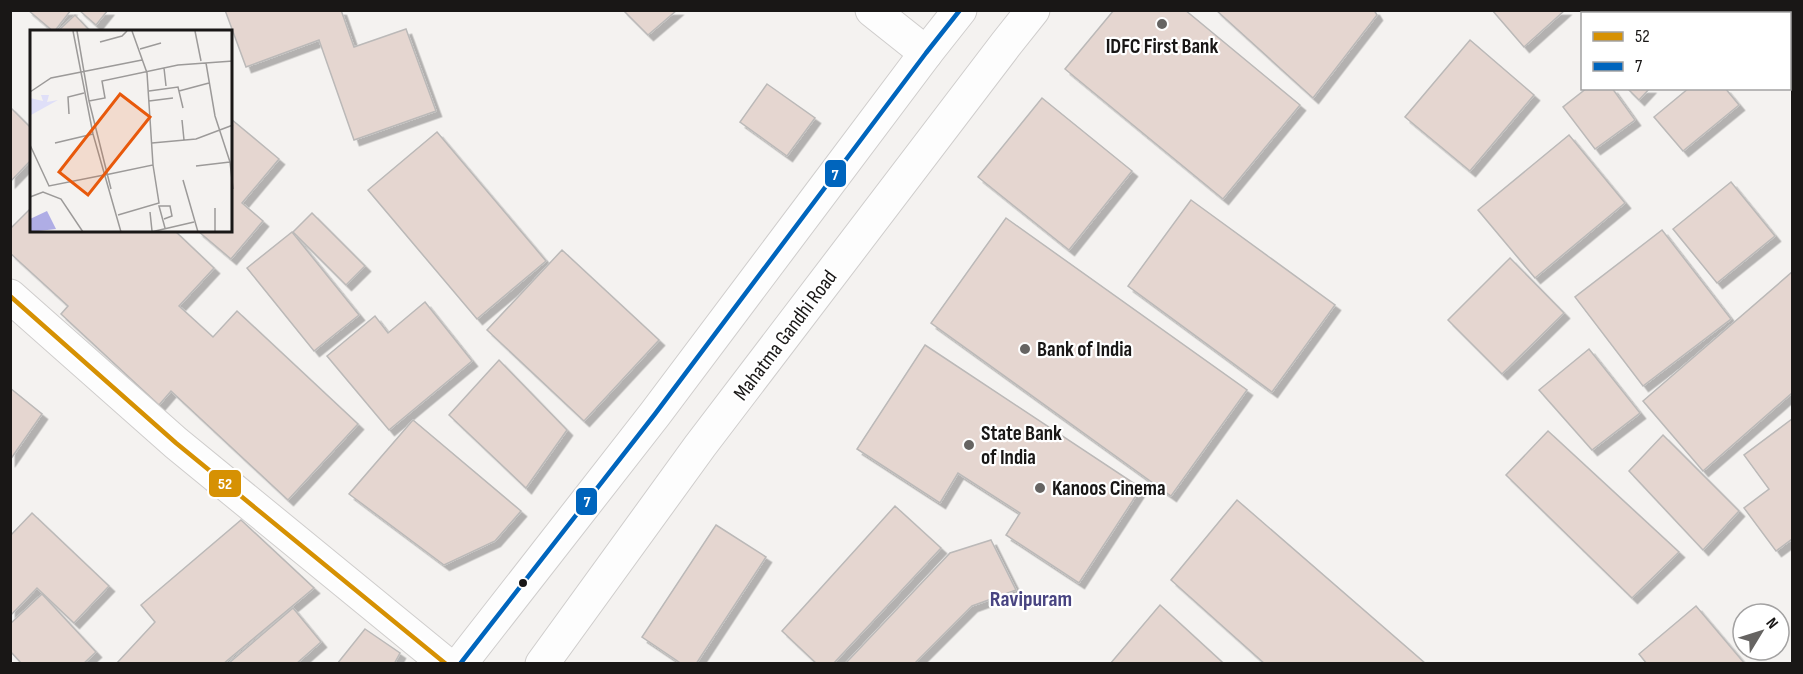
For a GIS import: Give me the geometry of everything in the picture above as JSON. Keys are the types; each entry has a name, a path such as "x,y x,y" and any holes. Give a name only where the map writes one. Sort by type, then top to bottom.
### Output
{"main road":[{"path":"872,10 926,54"},
{"path":"460,663 655,414 960,10"},
{"name":"Mahatma Gandhi Road","path":"542,663 700,446 1034,10"},
{"path":"10,296 176,443 446,663"}],"building":[{"path":"28,10 71,10 56,30 52,30"},
{"path":"79,10 108,10 96,25"},
{"path":"225,10 341,10 354,47 406,29 436,111 354,140 319,40 246,67"},
{"path":"623,10 677,10 648,35"},
{"path":"1114,10 1185,10 1300,105 1223,199 1065,69"},
{"path":"1216,10 1374,10 1377,15 1313,98"},
{"path":"1492,10 1565,10 1524,47"},
{"path":"75,15 89,30 59,30"},
{"path":"1470,40 1534,95 1470,171 1405,117"},
{"path":"767,84 815,118 787,156 740,122"},
{"path":"1584,90 1613,90 1635,120 1595,149 1563,107"},
{"path":"1629,90 1648,90 1639,100"},
{"path":"1687,90 1727,90 1739,105 1683,151 1654,117"},
{"path":"1042,98 1132,171 1069,250 978,177"},
{"path":"10,107 30,127 30,161 10,182"},
{"path":"232,120 279,159 242,203 263,221 231,259 199,232 232,232"},
{"path":"437,132 546,261 477,319 368,190"},
{"path":"1569,135 1625,203 1535,278 1478,210"},
{"path":"1731,182 1775,236 1717,283 1673,229"},
{"path":"1191,200 1335,305 1272,392 1128,286"},
{"path":"30,209 30,232 176,232 214,268 179,306 213,337 237,311 358,424 288,500 171,391 159,405 61,314 68,306 10,253 10,229"},
{"path":"312,213 365,266 346,285 293,232"},
{"path":"1006,218 1247,390 1171,496 931,323"},
{"path":"1662,230 1731,319 1643,386 1575,297"},
{"path":"292,232 359,315 314,351 247,268"},
{"path":"562,250 659,340 584,421 487,330"},
{"path":"1510,258 1564,313 1502,374 1448,320"},
{"path":"1792,272 1792,393 1703,471 1643,401"},
{"path":"425,302 472,361 389,430 327,356 375,316 388,333"},
{"path":"925,345 1141,488 1079,583 1006,535 1020,513 958,473 940,503 857,449"},
{"path":"1589,349 1640,413 1592,450 1539,390"},
{"path":"499,360 567,430 526,488 449,415"},
{"path":"10,388 42,414 10,460"},
{"path":"1792,419 1792,539 1776,551 1744,508 1769,489 1744,455"},
{"path":"413,420 521,511 495,541 444,565 349,494"},
{"path":"1548,431 1679,552 1632,598 1506,475"},
{"path":"1663,435 1739,511 1703,550 1629,471"},
{"path":"1237,500 1426,664 1265,664 1171,580"},
{"path":"895,506 941,548 833,664 817,664 782,631"},
{"path":"32,513 109,586 74,623 37,588 10,616 10,536"},
{"path":"241,520 314,588 223,664 116,664 155,622 141,605"},
{"path":"716,525 766,557 696,664 682,664 642,637"},
{"path":"991,540 1016,590 972,606 914,664 845,664 950,553"},
{"path":"42,594 96,652 83,664 22,664 10,651 10,624"},
{"path":"1160,605 1222,662 1221,664 1110,664"},
{"path":"1696,606 1731,647 1731,662 1745,664 1647,664 1639,654"},
{"path":"293,608 321,642 296,664 228,664"},
{"path":"365,629 400,653 394,664 337,664"}],"transit line":[{"name":"7","path":"460,664 655,414 960,10"},
{"name":"52","path":"10,296 176,443 446,664"}],"place":[{"name":"IDFC First Bank","path":"1162,24"},
{"name":"Bank of India","path":"1025,349"},
{"name":"State Bank of India","path":"969,445"},
{"name":"Kanoos Cinema","path":"1040,488"}],"district":[{"name":"Ravipuram","path":"1031,598"}]}
